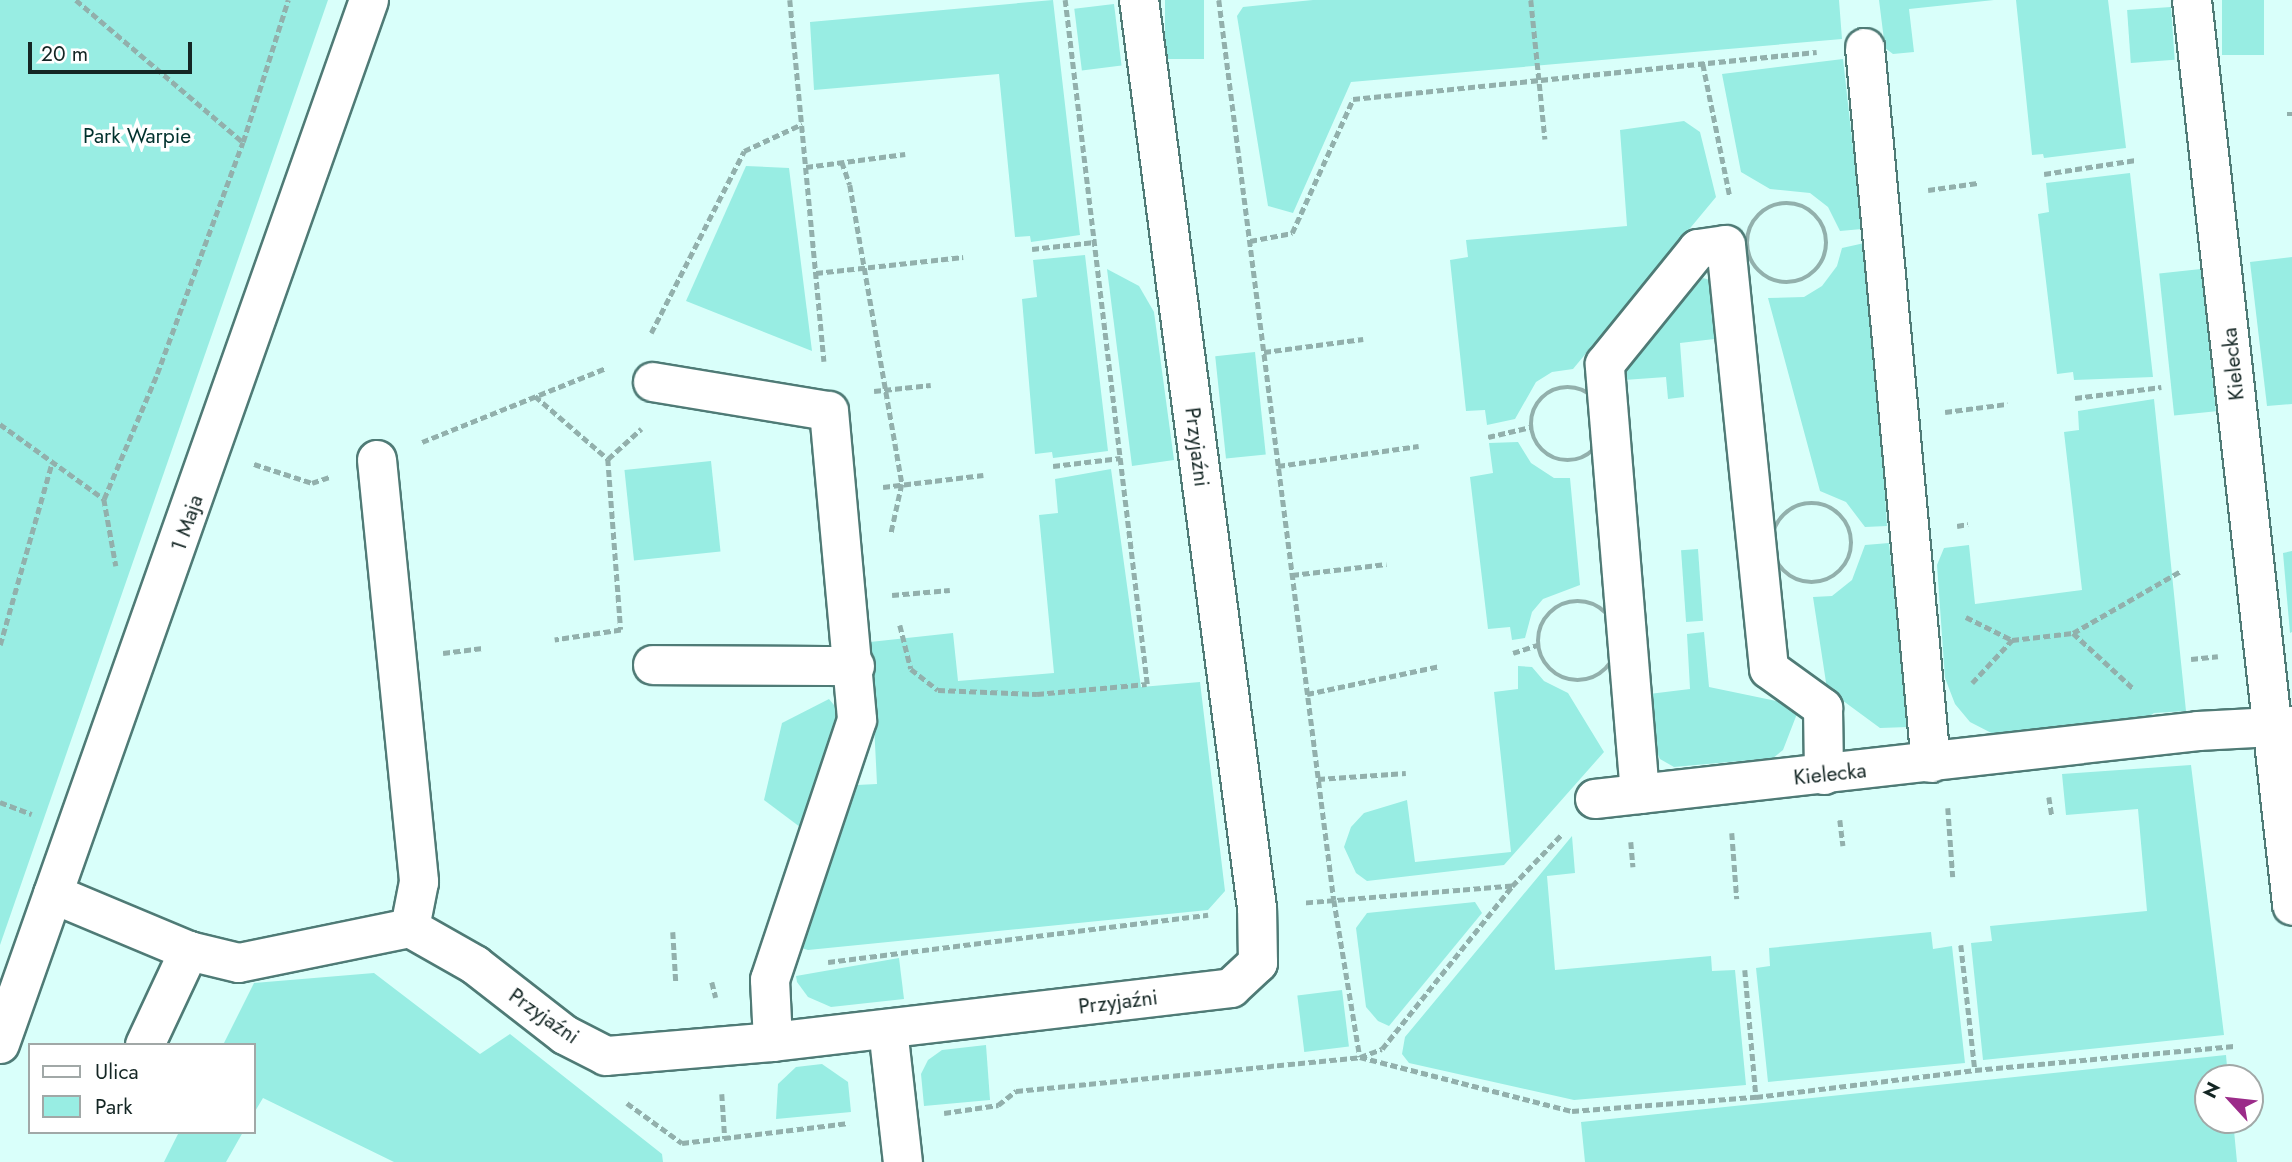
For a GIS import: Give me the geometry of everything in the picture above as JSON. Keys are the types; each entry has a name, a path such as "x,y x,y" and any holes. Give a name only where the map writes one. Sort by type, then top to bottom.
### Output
{"street":[{"name":"1 Maja","path":"0,1044 369,0"},
{"name":"Przyjaźni","path":"410,928 475,965 565,1035 606,1056 773,1042 1231,989 1258,963 1257,908 1139,0"},
{"name":"Kielecka","path":"2192,0 2283,727 2292,905"},
{"path":"1865,48 1931,763"},
{"path":"1640,794 1605,364 1698,248 1736,245 1769,669 1822,708 1824,775"},
{"path":"653,382 828,404 855,666 857,720 770,980 773,1042"},
{"path":"53,894 190,951 239,963 410,928 419,882 377,460"},
{"path":"653,665 855,666"},
{"name":"Kielecka","path":"1595,799 2198,731 2283,727"},
{"path":"146,1043 190,951"},
{"path":"888,1029 903,1162"}],"path":[{"path":"76,0 243,142"},
{"path":"0,424 104,499 157,374 243,142 288,0"},
{"path":"790,0 828,404 886,390 930,385"},
{"path":"899,620 911,669 938,691 1037,694 1147,684 1065,0"},
{"path":"1219,0 1334,900 1360,1057"},
{"path":"1531,0 1545,139"},
{"path":"1250,241 1292,233 1353,99 1804,54"},
{"path":"1703,64 1730,195 1736,245 1761,274 1790,283 1818,268 1827,239 1812,211 1783,203 1756,217 1736,245"},
{"path":"646,343 744,151 802,124"},
{"path":"806,167 905,154"},
{"path":"2044,174 2136,160"},
{"path":"842,162 865,268 902,484 888,547"},
{"path":"1031,249 1095,242"},
{"path":"816,273 963,257"},
{"path":"1264,352 1363,339"},
{"path":"250,462 313,483 617,364"},
{"path":"2075,398 2161,387"},
{"path":"535,396 608,459 621,630 555,640"},
{"path":"1899,417 2007,404"},
{"path":"1488,437 1531,427"},
{"path":"1278,466 1419,446"},
{"path":"1053,466 1121,458"},
{"path":"0,645 52,463"},
{"path":"836,492 982,474"},
{"path":"1808,503 1838,512 1852,539 1851,555 1843,569 1816,584 1787,575 1772,547 1782,517 1793,507 1808,503"},
{"path":"1292,575 1386,564"},
{"path":"1915,591 2012,640 2073,633 2181,571"},
{"path":"846,599 950,590"},
{"path":"893,595 896,607"},
{"path":"2073,633 2138,693"},
{"path":"1513,653 1538,645"},
{"path":"1307,694 1440,666"},
{"path":"1931,763 1947,789 1953,877"},
{"path":"1318,779 1406,773"},
{"path":"1728,785 1737,899"},
{"path":"606,1056 608,1087 682,1143 998,1105 1016,1091 1360,1057 1382,1049 1511,886 1595,799"},
{"path":"0,803 39,816"},
{"path":"770,980 802,965 1257,908 1511,886"},
{"path":"673,932 676,982"},
{"path":"1961,945 1975,1070"},
{"path":"1745,970 1756,1097"},
{"path":"1360,1057 1572,1111 1756,1097 1975,1070 2234,1046"}],"green space":[{"name":"Park Warpie","path":"0,0 328,0 0,945"},
{"path":"1053,0 1080,235 1031,242 1030,236 1015,237 999,74 814,90 810,22"},
{"path":"1165,0 1204,0 1204,59 1165,59"},
{"path":"1313,0 1839,0 1842,39 1351,82 1293,213 1268,206 1237,16 1243,7"},
{"path":"1879,0 1994,0 1909,9 1914,52 1893,54 1885,48"},
{"path":"2016,0 2108,0 2126,148 2044,158 2043,154 2032,155"},
{"path":"2222,0 2264,0 2264,55 2222,55"},
{"path":"1114,4 1122,66 1082,70 1074,9"},
{"path":"2171,7 2175,60 2131,63 2127,10"},
{"path":"1843,59 1862,229 1840,231 1828,207 1810,193 1770,189 1741,172 1722,74"},
{"path":"1684,121 1700,132 1716,197 1573,369 1552,372 1536,382 1515,419 1487,425 1485,410 1466,411 1450,260 1468,257 1466,240 1627,226 1620,130"},
{"path":"746,166 789,168 812,351 686,301"},
{"path":"2130,173 2153,377 2074,380 2073,372 2057,374 2038,214 2049,212 2046,183"},
{"path":"1869,242 1887,526 1865,527 1846,502 1820,491 1768,298 1804,297 1822,286 1837,266 1842,248"},
{"path":"1085,255 1108,451 1053,458 1052,452 1035,454 1022,299 1037,297 1033,260"},
{"path":"2292,257 2292,404 2267,406 2250,262"},
{"path":"1107,269 1139,286 1154,312 1174,460 1132,466"},
{"path":"2201,269 2216,411 2174,416 2159,273"},
{"path":"1703,278 1710,280 1723,338 1680,343 1684,397 1668,399 1666,377 1624,380 1625,368"},
{"path":"1255,352 1266,454 1226,459 1215,356"},
{"path":"2154,399 2186,711 2154,713 2135,726 2005,740 1970,722 1955,704 1945,678 1937,565 1944,548 1969,545 1975,604 2082,590 2064,432 2079,430 2078,411"},
{"path":"1518,442 1531,463 1554,478 1570,478 1580,585 1543,599 1532,612 1525,638 1512,640 1510,627 1488,629 1470,477 1493,473 1489,443"},
{"path":"711,461 721,552 634,561 624,470"},
{"path":"1111,469 1141,687 1200,682 1225,891 1208,910 808,950 798,947 796,939 857,785 877,784 870,642 953,633 958,681 1054,673 1039,515 1058,513 1055,479"},
{"path":"1889,543 1908,727 1880,728 1827,689 1813,597 1832,596 1852,580 1865,545"},
{"path":"1698,549 1703,621 1686,622 1681,550"},
{"path":"2292,551 2292,632 2290,633 2283,553"},
{"path":"1704,632 1709,687 1800,706 1783,750 1773,758 1674,767 1660,759 1652,743 1649,694 1690,689 1687,634"},
{"path":"1518,666 1532,667 1544,681 1568,693 1604,752 1504,865 1367,881 1356,873 1344,847 1351,827 1364,813 1407,800 1415,862 1511,852 1494,692 1518,689"},
{"path":"829,699 843,716 807,823 800,827 764,800 782,723"},
{"path":"2191,765 2224,1035 1983,1060 1971,943 1992,941 1990,926 2147,911 2138,809 2066,815 2062,774"},
{"path":"1572,836 1575,873 1547,876 1555,970 1711,956 1712,971 1735,970 1746,1085 1574,1100 1409,1063 1402,1054 1405,1037"},
{"path":"1475,902 1482,913 1389,1026 1378,1021 1366,1007 1356,928 1367,913"},
{"path":"1931,932 1933,949 1952,946 1965,1063 1768,1082 1756,968 1770,966 1769,948"},
{"path":"899,958 904,999 831,1007 808,997 797,982 796,976"},
{"path":"374,973 480,1054 510,1034 662,1154 663,1162 394,1162 263,1098 256,1110 256,1043 224,1043 254,983"},
{"path":"1342,990 1349,1047 1304,1052 1297,995"},
{"path":"986,1045 990,1100 924,1106 921,1074 928,1060 942,1050"},
{"path":"2226,1055 2227,1064 2194,1064 2194,1134 2234,1134 2237,1162 1585,1162 1581,1122"},
{"path":"822,1064 848,1082 851,1112 776,1119 778,1084 796,1067"},
{"path":"178,1134 242,1134 226,1162 164,1162"}]}
